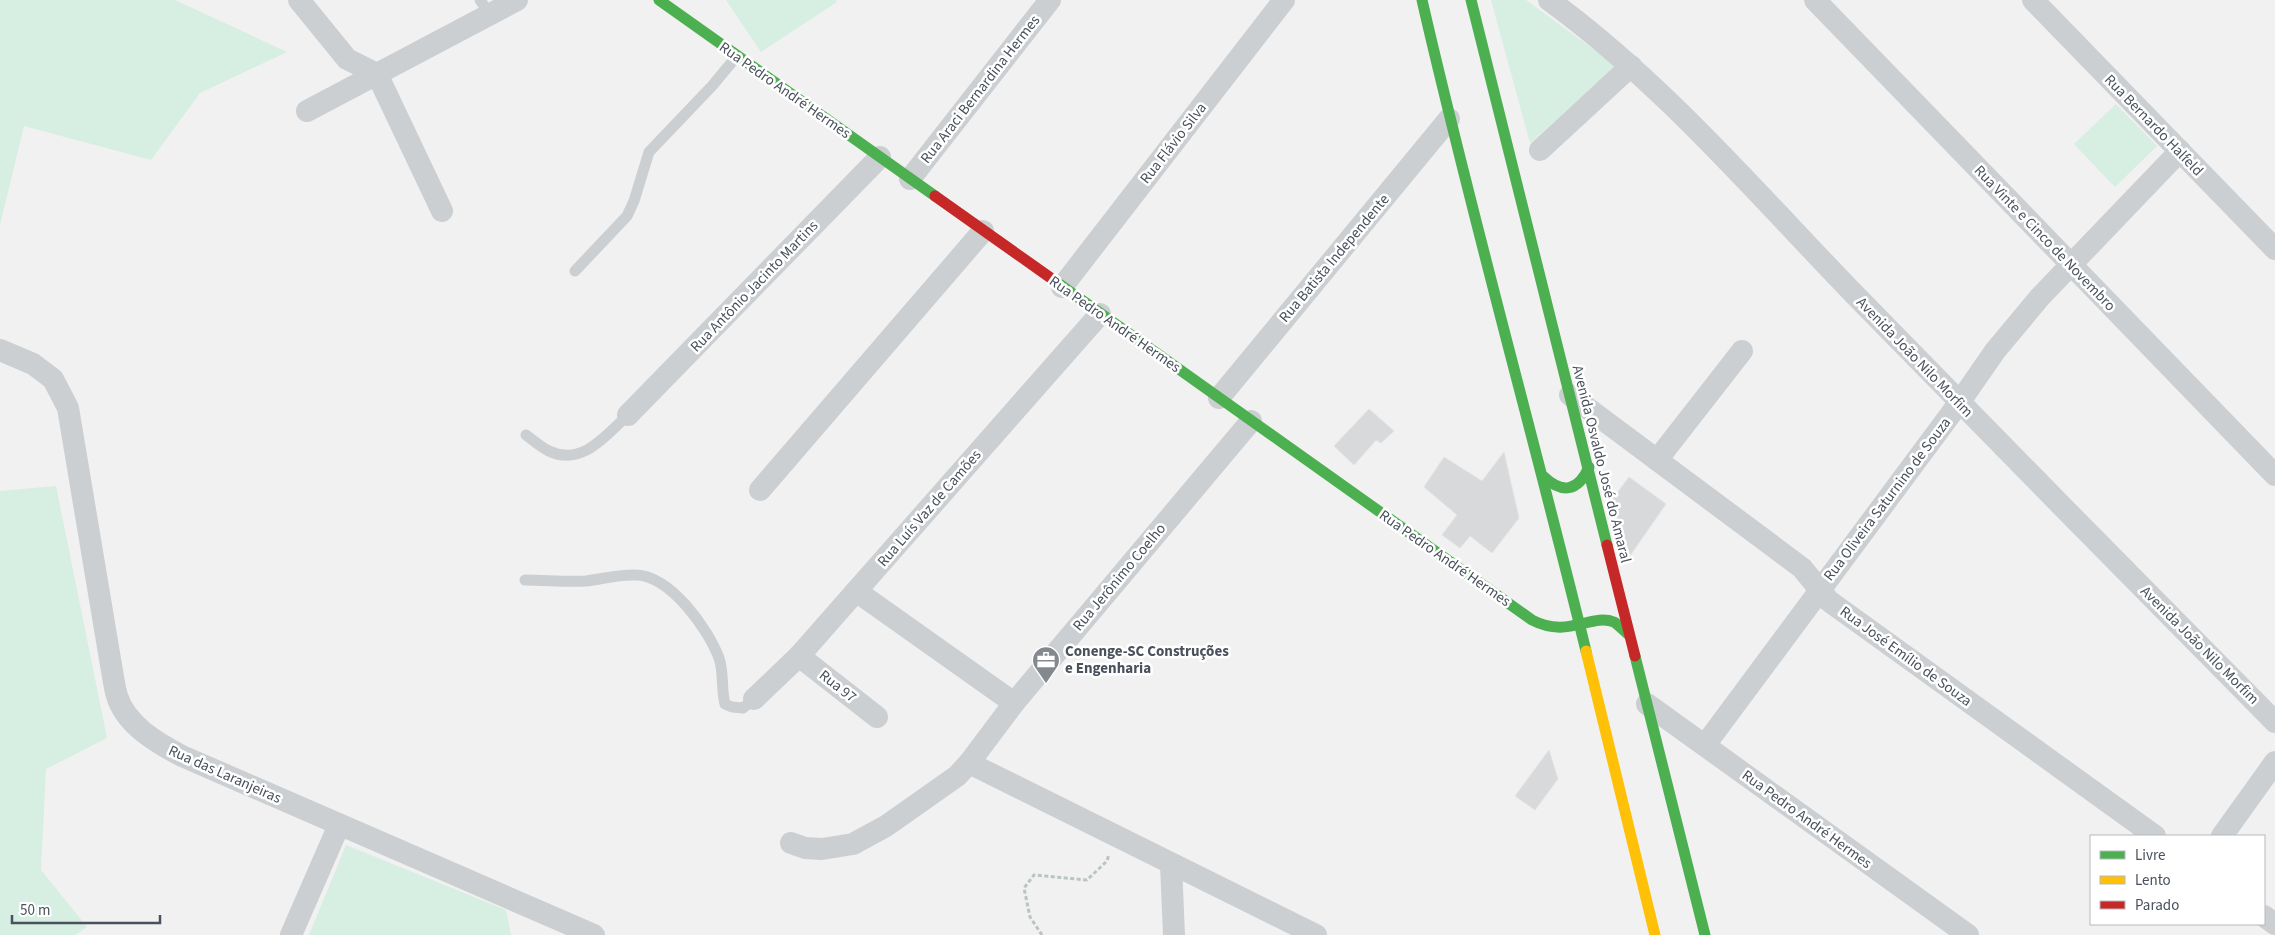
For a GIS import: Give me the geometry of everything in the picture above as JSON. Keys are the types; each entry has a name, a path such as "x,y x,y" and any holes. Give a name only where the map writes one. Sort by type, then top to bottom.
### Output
{"main road":[{"name":"Rua Pedro André Hermes","path":"658,0 1532,620 1552,628 1578,626 1599,620 1608,620 1616,623 1629,635"},
{"path":"1422,0 1449,119 1543,476 1578,626 1596,689 1655,935"},
{"name":"Avenida Osvaldo José do Amaral","path":"1471,0 1705,935"},
{"path":"1543,476 1550,484 1559,488 1569,488 1579,484 1586,476 1588,467"}],"street":[{"path":"299,0 347,59 377,74 442,211"},
{"path":"307,111 377,74 485,7 517,0"},
{"name":"Rua Araci Bernardina Hermes","path":"910,179 1050,0"},
{"name":"Rua Flávio Silva","path":"1062,287 1284,0"},
{"name":"Avenida João Nilo Morfim","path":"1549,0 1631,66 2275,722"},
{"name":"Rua Vinte e Cinco de Novembro","path":"1815,0 2275,475"},
{"name":"Rua Bernardo Halfeld","path":"2033,0 2275,249"},
{"path":"1540,150 1631,66"},
{"name":"Rua Batista Independente","path":"1218,398 1449,119"},
{"name":"Rua Oliveira Saturnino de Souza","path":"1705,745 1820,588 1960,403 1995,351 2071,264 2180,151"},
{"name":"Rua Antônio Jacinto Martins","path":"628,414 880,157"},
{"path":"760,490 983,230"},
{"name":"Rua Luís Vaz de Camões","path":"754,699 799,656 1100,314"},
{"name":"Rua das Laranjeiras","path":"0,350 33,364 52,379 68,408 117,697 132,721 156,742 182,756 594,935"},
{"path":"1657,460 1742,351"},
{"name":"Rua José Emílio de Souza","path":"1570,395 1802,568 1829,601 2154,835"},
{"name":"Rua Jerônimo Coelho","path":"791,843 805,848 822,849 853,844 886,826 940,789 969,763 1014,703 1251,421"},
{"path":"856,591 1014,703"},
{"name":"Rua 97","path":"799,656 877,717"},
{"name":"Rua Pedro André Hermes","path":"1647,704 1968,935"},
{"path":"2223,835 2275,762"},
{"path":"969,763 1171,864 1277,925 1316,935"},
{"path":"291,935 339,825"},
{"path":"1171,864 1174,935"}],"lane":[{"path":"575,271 627,216 634,201 649,152 712,86 737,56"},
{"path":"526,435 548,451 561,455 580,454 592,449 628,414"},
{"path":"525,580 584,581 636,575 650,578 666,588 693,612 707,633 720,660 722,691 725,704 732,708 743,708 754,699"}],"path":[{"path":"1042,935 1030,917 1024,888 1034,875 1087,880 1107,860 1114,836"}],"green space":[{"path":"0,0 175,0 287,52 200,93 151,160 24,126 0,225"},
{"path":"726,0 836,0 837,2 761,52"},
{"path":"1491,0 1526,0 1616,66 1530,143"},
{"path":"2116,104 2157,146 2115,187 2074,144"},
{"path":"56,486 107,738 46,769 41,870 87,927 75,935 0,935 0,491"},
{"path":"346,845 506,910 511,935 309,935"}],"building":[{"path":"1369,409 1394,431 1381,443 1376,440 1354,465 1334,446"},
{"path":"1504,452 1519,518 1492,553 1470,536 1460,548 1442,535 1457,515 1424,487 1444,457 1482,481"},
{"path":"1629,477 1666,504 1627,560 1612,500"},
{"path":"1549,750 1558,779 1535,810 1515,796"}],"traffic: fast":[{"path":"659,0 935,196"},
{"path":"1422,0 1461,163 1586,651"},
{"path":"1471,0 1607,545"},
{"path":"1055,281 1532,620 1557,627 1568,627 1605,620 1614,622 1629,635"},
{"path":"1543,476 1557,486 1569,488 1575,486 1580,481 1589,467"},
{"path":"1635,656 1705,935"}],"traffic: slow":[{"path":"1586,651 1655,935"}],"traffic: jam":[{"path":"935,196 1055,281"},
{"path":"1607,545 1635,656"}],"place":[{"name":"Conenge-SC Construções e Engenharia","path":"1046,684"}]}
